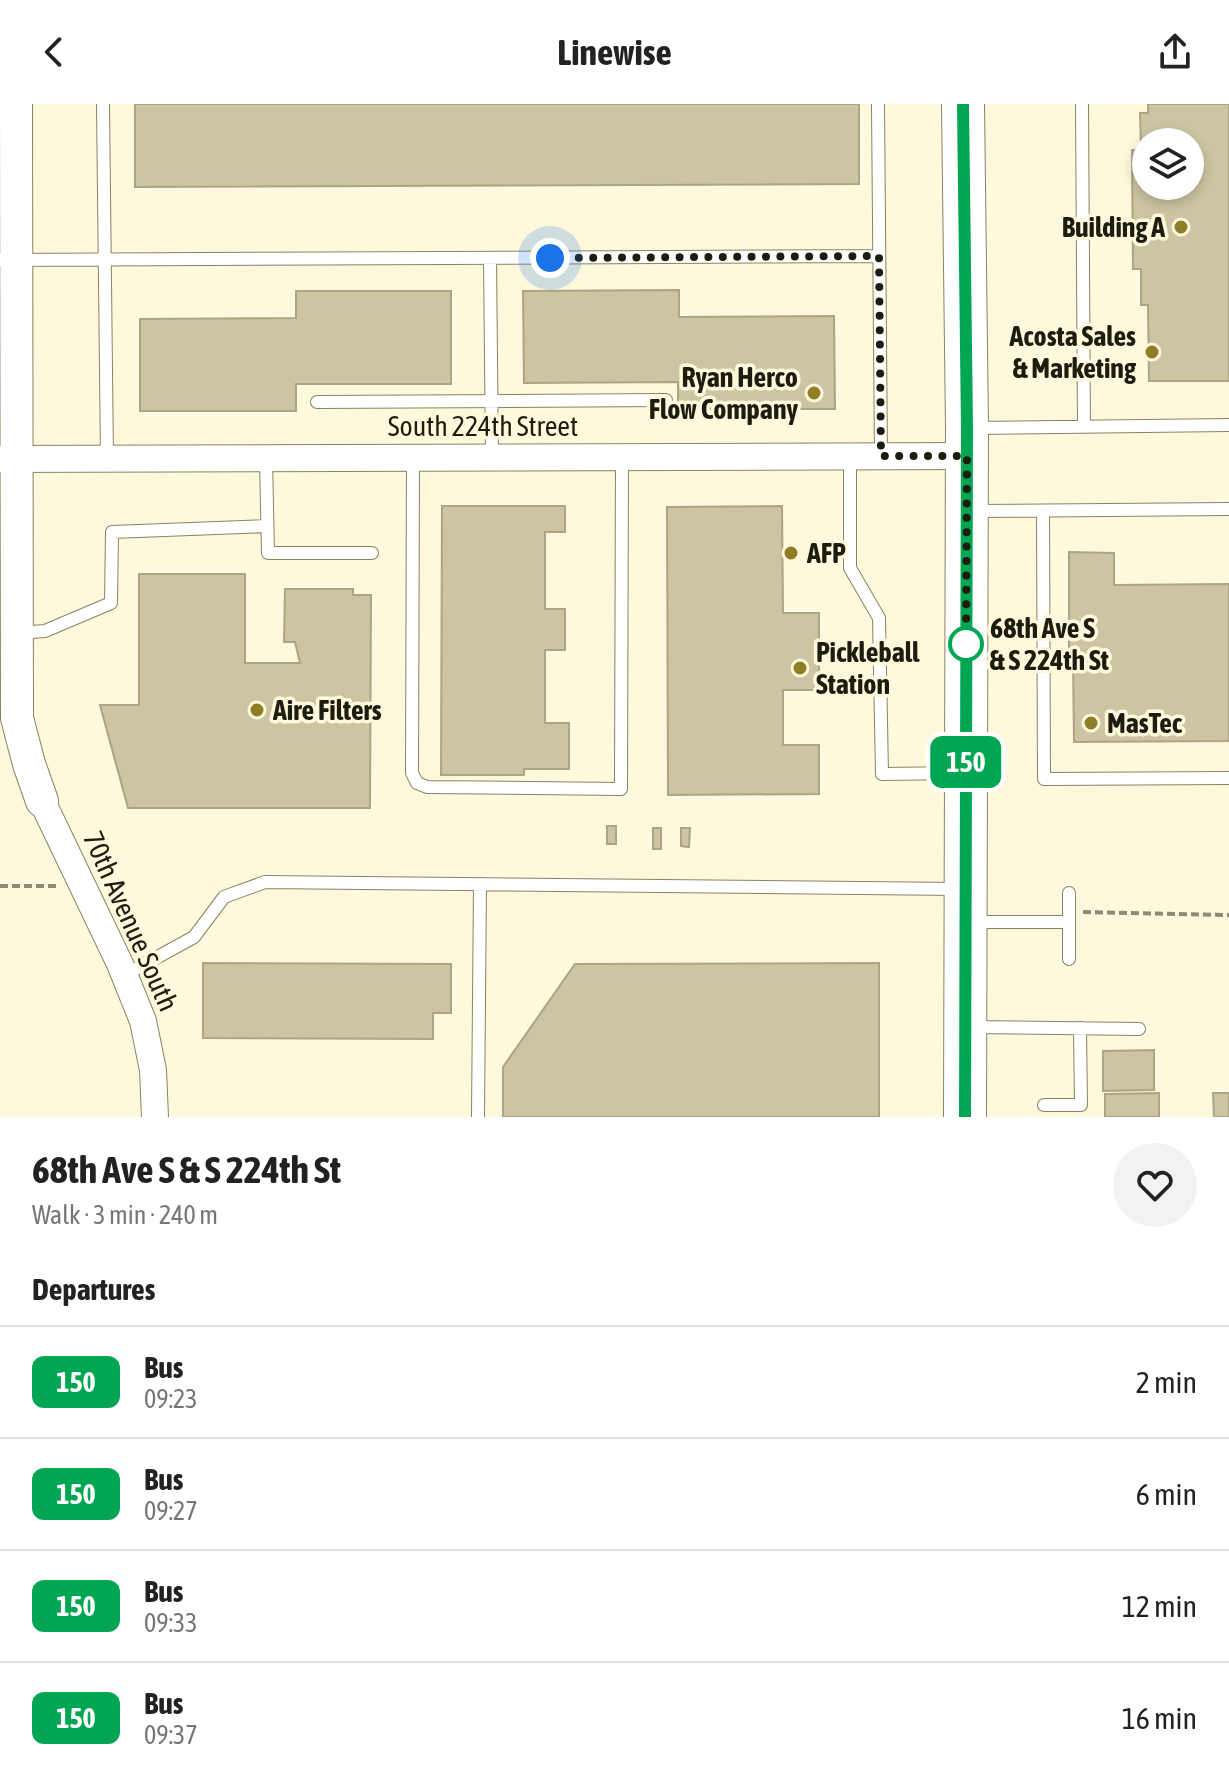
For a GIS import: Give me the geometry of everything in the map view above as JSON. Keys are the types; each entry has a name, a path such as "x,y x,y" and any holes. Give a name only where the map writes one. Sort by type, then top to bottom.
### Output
{"main road":[{"path":"963,104 967,442 965,1117"}],"street":[{"path":"16,104 8,260 8,459 17,718 42,801"},
{"name":"South 224th Street","path":"8,459 881,456 967,442"},
{"name":"70th Avenue South","path":"42,801 125,975 143,1021 153,1070 155,1117"}],"lane":[{"path":"103,104 107,459"},
{"path":"878,104 881,456"},
{"path":"1082,104 1084,427"},
{"path":"8,260 879,256"},
{"path":"490,258 492,458"},
{"path":"317,402 666,400"},
{"name":"South 224th Street","path":"967,442 1084,427 1229,425"},
{"path":"850,456 850,568 879,618 882,774 966,773"},
{"path":"413,458 412,773 417,783 427,787 621,789 622,457"},
{"path":"266,458 268,553 372,553"},
{"path":"967,511 1229,509"},
{"path":"1043,511 1044,779 1229,778"},
{"path":"16,633 45,631 111,603 112,532 267,526"},
{"path":"125,975 194,937 224,897 265,882 480,884 966,906 1069,917"},
{"path":"478,1117 480,884"},
{"path":"1069,893 1069,959"},
{"path":"965,1027 1139,1029"},
{"path":"1044,1105 1081,1105 1080,1028"}],"path":[{"path":"0,886 83,886"},
{"path":"1069,917 1229,915"}],"building":[{"path":"135,104 859,104 859,184 135,187"},
{"name":"Building A","path":"1148,104 1229,104 1229,381 1149,381 1148,305 1141,305 1141,269 1133,269 1132,200 1204,200 1204,128 1140,128 1140,113 1148,113"},
{"path":"679,290 679,317 834,316 835,409 678,409 678,382 524,383 523,291"},
{"path":"296,291 451,291 451,384 296,384 296,411 140,411 140,319 296,318"},
{"path":"442,506 565,506 565,532 545,532 545,609 565,609 565,650 545,650 545,723 569,723 569,769 524,769 524,775 441,775"},
{"path":"782,506 783,613 819,613 819,690 783,690 783,745 819,745 819,794 668,795 667,507"},
{"path":"1069,552 1114,553 1114,585 1229,584 1229,741 1074,742 1073,656 1069,656"},
{"path":"139,574 245,574 245,663 300,663 295,642 284,642 285,589 353,589 353,595 371,595 370,808 128,808 100,705 139,705"},
{"path":"607,826 616,826 616,844 607,844"},
{"path":"653,828 661,828 661,849 653,849"},
{"path":"681,828 690,828 689,847 681,846"},
{"path":"203,963 451,964 451,1013 433,1013 433,1039 203,1038"},
{"path":"879,963 879,1117 503,1117 503,1067 575,964"},
{"path":"1154,1050 1154,1090 1103,1091 1103,1051"},
{"path":"1159,1093 1159,1117 1105,1117 1105,1094"},
{"path":"1213,1093 1229,1093 1229,1117 1214,1117"}],"bus line":[{"name":"150","path":"963,104 967,428 965,1117"}],"place":[{"name":"Building A","path":"1181,227"},
{"name":"Acosta Sales & Marketing","path":"1152,352"},
{"name":"Ryan Herco Flow Company","path":"814,393"},
{"name":"AFP","path":"791,553"},
{"name":"68th Ave S & S 224th St","path":"966,644"},
{"name":"Pickleball Station","path":"800,668"},
{"name":"Aire Filters","path":"257,710"},
{"name":"MasTec","path":"1091,723"}],"route":[{"path":"550,258 879,256 881,456 967,456 966,644"}]}
